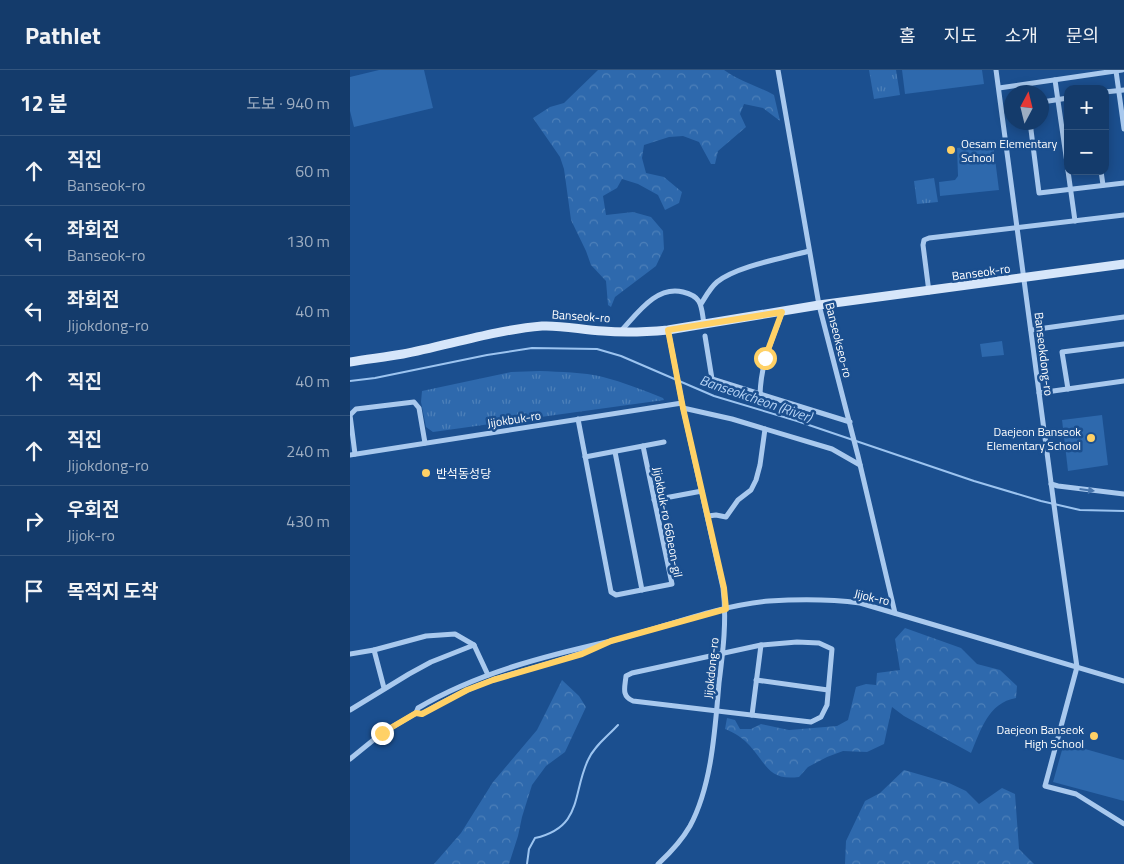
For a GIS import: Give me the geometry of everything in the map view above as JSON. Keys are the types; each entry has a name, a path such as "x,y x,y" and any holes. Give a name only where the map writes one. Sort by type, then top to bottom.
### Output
{"street":[{"name":"Banseokseo-ro","path":"778,70 819,306 858,456 895,613"},
{"name":"Banseokdong-ro","path":"996,70 1077,666"},
{"path":"999,88 1119,70 1124,129"},
{"path":"1055,80 1064,142"},
{"path":"1109,92 1122,90"},
{"path":"1049,101 1064,98"},
{"path":"1031,130 1039,194 1124,183"},
{"path":"1068,175 1075,220"},
{"path":"1102,175 1103,186"},
{"path":"929,292 923,245 924,240 928,238 1124,214"},
{"path":"701,304 707,293 718,281 744,269 809,251"},
{"name":"Banseok-ro","path":"350,362 401,354 514,330 542,326 564,326 620,332 668,330 819,306 1124,264"},
{"path":"620,332 656,296 675,290 694,295 701,304 704,324"},
{"path":"760,395 760,379 765,358 782,312"},
{"path":"1031,330 1124,317"},
{"name":"Jijokdong-ro","path":"658,864 679,842 690,825 703,791 712,750 726,631 724,588 682,405 668,330"},
{"path":"705,336 712,379 850,424"},
{"path":"1068,389 1062,352 1124,344"},
{"path":"1039,393 1124,381"},
{"path":"353,454 350,415 356,409 414,402 419,408 425,443"},
{"path":"682,405 832,449 860,465"},
{"name":"Jijokbuk-ro","path":"353,454 682,405"},
{"name":"Jijokbuk-ro 66beon-gil","path":"578,419 611,592 616,595 672,584 644,446"},
{"path":"708,516 726,517 738,500 751,490 760,465 765,429"},
{"path":"585,458 664,442"},
{"path":"615,452 642,590"},
{"path":"1051,484 1124,494"},
{"path":"654,500 702,490"},
{"name":"Jijok-ro","path":"350,758 382,733 416,713 418,708 434,698 488,675 585,646 611,641 726,609 768,601 829,600 860,603 1124,681"},
{"path":"350,654 374,650 426,636 456,634 474,645 488,675"},
{"name":"Jijok-ro","path":"416,713 422,714 467,690 493,680 582,654 611,641"},
{"path":"797,642 819,643 832,649 828,690 824,712 821,717 811,722 633,701 627,698 624,693 626,676 632,673 722,653 761,645 797,642"},
{"path":"350,710 384,688 431,662 474,645"},
{"path":"752,715 761,645"},
{"path":"374,650 384,688"},
{"path":"1077,666 1045,786 1076,794 1124,824"},
{"path":"756,680 828,690"}],"green space":[{"path":"379,70 424,70 433,108 354,127 350,111 350,77"},
{"path":"598,70 724,70 774,95 780,121 763,108 744,104 740,114 746,127 718,151 715,164 711,164 699,142 683,136 669,137 644,145 642,158 646,173 664,177 682,192 679,203 665,210 658,195 638,184 622,179 617,188 603,196 606,215 633,212 651,217 663,231 664,249 656,266 615,297 611,307 608,305 606,281 591,265 571,220 564,169 560,157 533,118 550,107 564,103"},
{"path":"869,70 896,70 900,95 874,99"},
{"path":"902,70 982,70 984,84 905,94"},
{"path":"993,143 999,190 940,196 939,182 955,180 958,176 957,148"},
{"path":"934,178 938,202 917,204 914,181"},
{"path":"1002,341 1004,355 982,357 980,344"},
{"path":"511,372 579,373 603,377 640,389 664,400 433,432 426,427 421,402 422,391"},
{"path":"1102,415 1108,465 1068,471 1062,420"},
{"path":"905,628 961,648 977,664 1000,670 1017,686 1016,698 999,705 987,719 971,753 904,716 892,707 884,744 867,752 843,751 808,767 799,777 789,778 775,774 745,741 725,729 727,718 735,720 740,729 751,729 761,724 789,730 837,726 848,720 856,687 866,684 876,685 877,673 900,670 895,639"},
{"path":"562,680 579,696 586,707 565,752 546,766 532,785 509,864 434,864 461,833 493,782 537,730"},
{"path":"1064,743 1124,760 1124,801 1053,782"},
{"path":"904,770 949,783 966,791 979,804 1002,788 1015,794 1019,849 1034,864 845,864 846,841 865,801 880,793"}],"waterway":[{"name":"Banseokcheon (River)","path":"350,381 375,378 487,355 532,348 597,349 621,356 714,396 797,421 974,481 1041,501 1080,510 1124,511"},
{"path":"527,864 529,849 535,838 550,833 561,826 569,817 574,808 588,760 597,746 618,725"}],"place":[{"name":"Oesam Elementary School","path":"951,150"},
{"name":"Daejeon Banseok Elementary School","path":"1091,438"},
{"name":"반석동성당","path":"426,473"},
{"name":"Daejeon Banseok High School","path":"1094,736"}],"route":[{"path":"382,733 416,713 422,714 467,690 493,680 582,654 611,641 726,609 724,588 683,408 668,330 782,312 765,358"}]}
